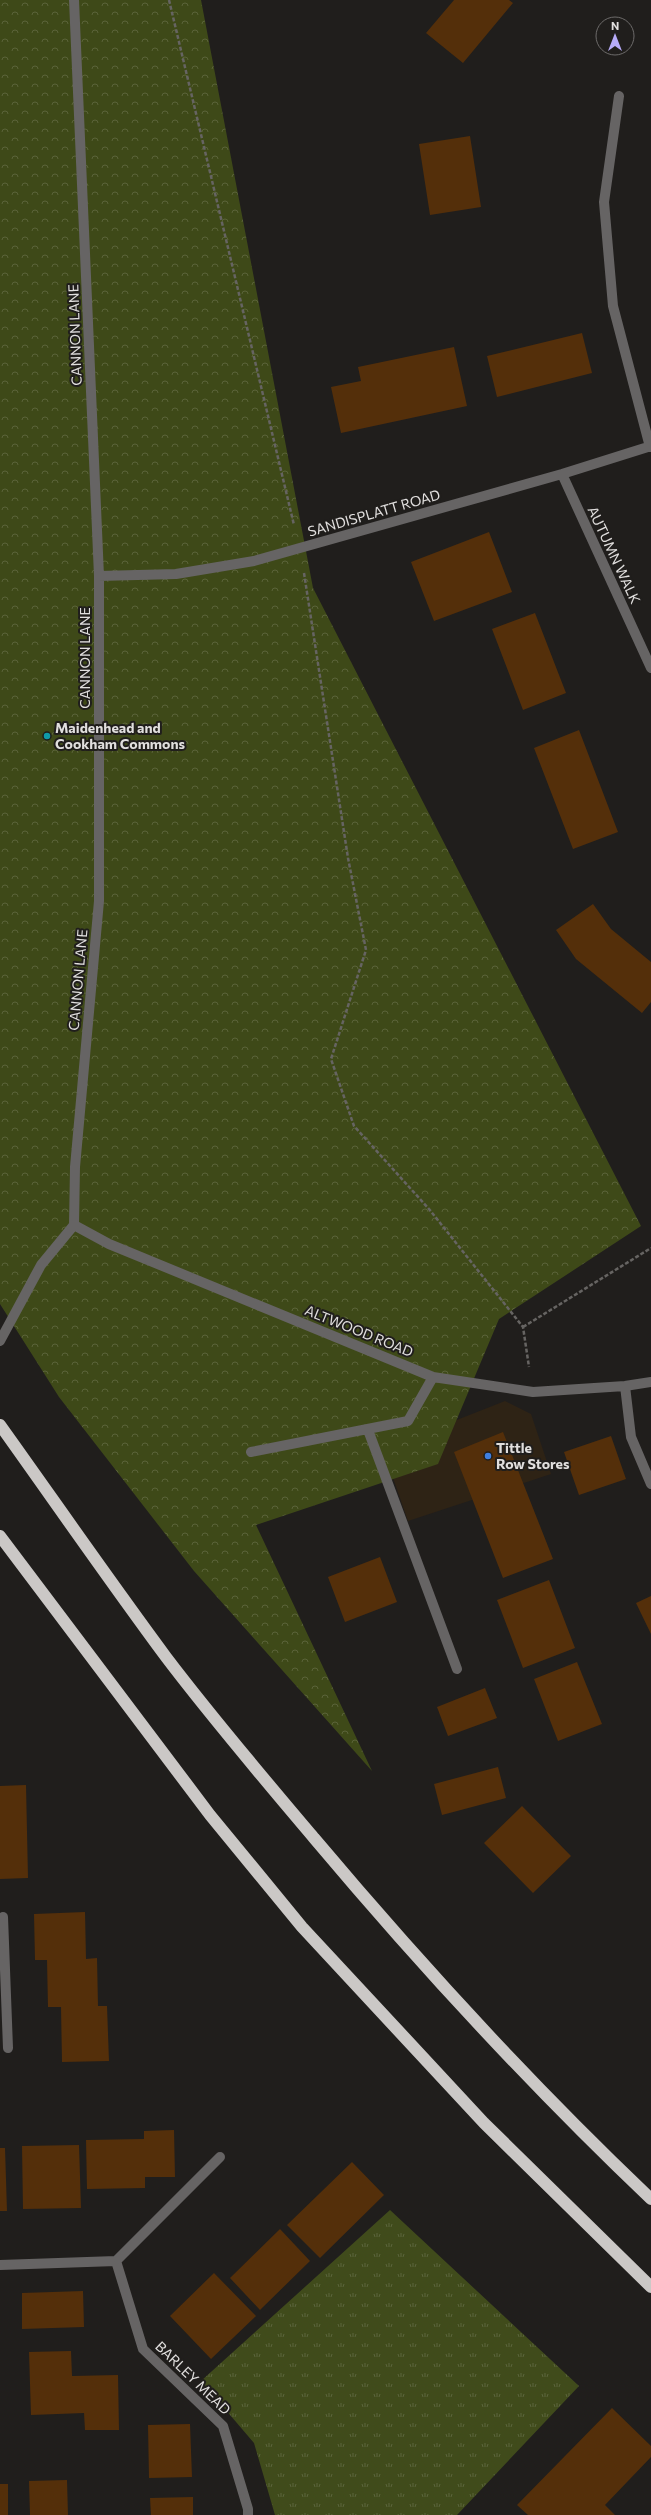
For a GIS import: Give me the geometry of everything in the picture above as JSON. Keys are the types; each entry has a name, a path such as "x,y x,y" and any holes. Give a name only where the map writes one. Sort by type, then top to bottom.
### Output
{"highway":[{"path":"0,1425 167,1658 265,1780 363,1896 471,2017 600,2150 651,2199"},
{"path":"0,1536 210,1815 302,1927 484,2123 651,2287"}],"street":[{"name":"CANNON LANE","path":"74,0 99,576 99,901 75,1167 74,1225"},
{"path":"618,96 604,202 612,306 651,446"},
{"name":"SANDISPLATT ROAD","path":"99,576 176,574 254,561 562,474 651,446"},
{"name":"AUTUMN WALK","path":"562,474 651,668"},
{"path":"0,1341 41,1265 74,1225"},
{"name":"ALTWOOD ROAD","path":"74,1225 109,1244 432,1377 533,1392 625,1386 651,1382"},
{"path":"251,1452 408,1421 432,1377"},
{"path":"625,1386 631,1436 651,1484"},
{"path":"368,1430 457,1669"},
{"path":"3,1917 2,1949 8,2048"},
{"path":"0,2264 116,2261 220,2157"},
{"name":"BARLEY MEAD","path":"116,2261 143,2349 224,2426 248,2509 248,2515"}],"path":[{"path":"169,0 294,528"},
{"path":"303,571 348,858 366,950 331,1058 354,1126 429,1208 523,1327 533,1392"},
{"path":"523,1327 651,1248"}],"shaded area":[{"path":"505,1401 531,1414 551,1474 408,1521 383,1449"}],"green space":[{"path":"0,0 201,0 313,588 641,1226 499,1319 438,1464 256,1525 372,1771 194,1571 59,1397 0,1304"},
{"path":"390,2210 579,2386 457,2515 275,2515 254,2443 201,2381"}],"building":[{"path":"454,0 509,0 513,3 463,63 426,33"},
{"path":"470,136 481,207 430,215 419,144"},
{"path":"582,333 592,373 497,397 487,356"},
{"path":"454,347 467,406 341,433 331,387 361,381 358,367"},
{"path":"489,532 512,592 434,621 411,562"},
{"path":"535,613 566,693 523,710 492,629"},
{"path":"579,730 618,832 573,849 534,748"},
{"path":"593,904 611,929 651,962 651,1002 642,1013 576,959 556,930"},
{"path":"503,1432 553,1559 503,1578 454,1452"},
{"path":"611,1436 626,1479 579,1495 564,1452"},
{"path":"380,1557 397,1602 345,1622 328,1577"},
{"path":"549,1580 575,1648 523,1668 497,1600"},
{"path":"651,1596 651,1634 636,1603"},
{"path":"577,1662 602,1724 558,1741 534,1679"},
{"path":"485,1688 497,1718 448,1736 437,1707"},
{"path":"498,1767 506,1798 442,1815 434,1784"},
{"path":"26,1785 28,1878 0,1879 0,1786"},
{"path":"522,1806 571,1856 533,1893 484,1843"},
{"path":"85,1912 86,1959 97,1958 98,2006 107,2006 109,2061 62,2062 61,2007 48,2007 47,1960 35,1960 34,1914"},
{"path":"174,2130 175,2177 145,2177 145,2188 87,2189 86,2140 144,2139 144,2131"},
{"path":"79,2145 81,2208 23,2209 22,2146"},
{"path":"0,2148 5,2148 7,2211 0,2211"},
{"path":"352,2162 384,2195 320,2258 287,2225"},
{"path":"280,2229 310,2261 260,2310 230,2278"},
{"path":"214,2273 256,2316 211,2359 170,2316"},
{"path":"83,2291 84,2327 22,2329 22,2293"},
{"path":"71,2351 72,2376 118,2375 119,2430 85,2430 84,2413 31,2415 29,2352"},
{"path":"612,2408 651,2446 651,2457 605,2505 615,2515 528,2515 517,2505"},
{"path":"190,2424 192,2477 149,2478 148,2425"},
{"path":"67,2480 68,2515 30,2515 29,2481"},
{"path":"0,2484 8,2484 8,2515 0,2515"},
{"path":"193,2497 193,2515 151,2515 150,2498"}],"place":[{"name":"Maidenhead and Cookham Commons","path":"47,736"},
{"name":"Tittle Row Stores","path":"488,1456"}]}
